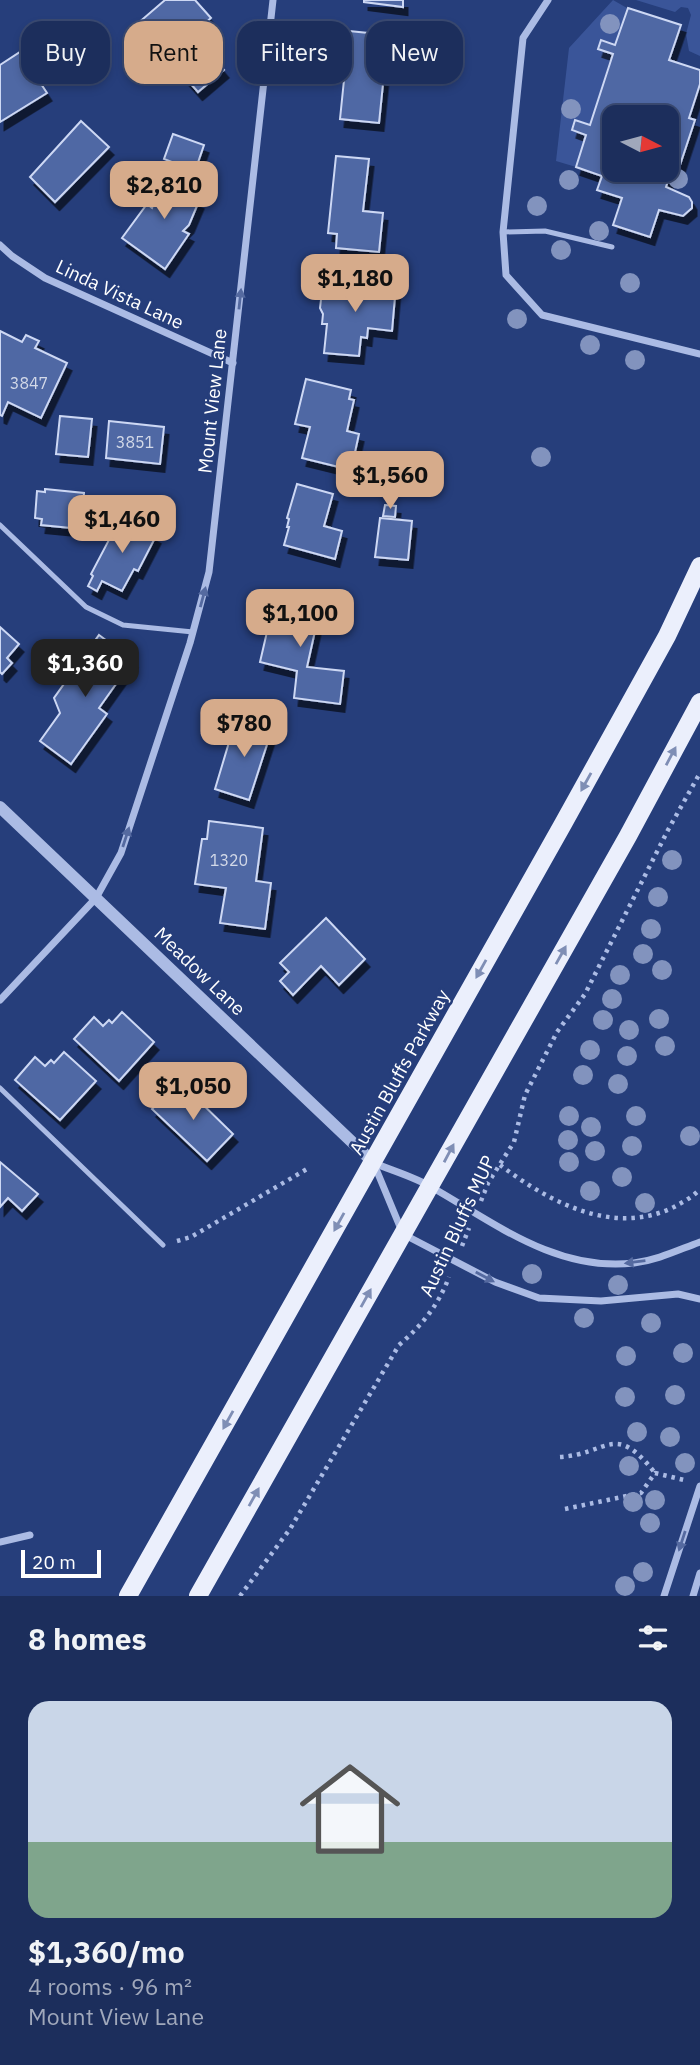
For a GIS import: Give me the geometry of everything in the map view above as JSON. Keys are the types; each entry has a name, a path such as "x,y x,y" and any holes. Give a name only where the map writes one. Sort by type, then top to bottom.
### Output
{"main road":[{"name":"Austin Bluffs Parkway","path":"128,1596 667,636 700,566"},
{"path":"198,1596 628,836 700,702"}],"street":[{"name":"Mount View Lane","path":"0,1000 96,898 121,853 194,632 209,572 273,0"},
{"path":"548,0 523,38 503,232 506,275 542,315 700,354"},
{"name":"Linda Vista Lane","path":"0,245 46,278 233,363"},
{"name":"Meadow Lane","path":"0,807 373,1162 431,1186 475,1214 548,1252 585,1261 634,1263 673,1253 700,1242"},
{"name":"Meadow Lane","path":"373,1162 403,1234"},
{"path":"403,1234 495,1282 539,1298 601,1301 678,1294 700,1299"},
{"path":"664,1596 700,1486"},
{"path":"0,1542 30,1535"},
{"path":"693,1596 700,1573"}],"lane":[{"path":"503,232 545,231 612,247"},
{"path":"0,525 86,607 123,625 194,632"},
{"path":"0,1088 163,1245"}],"path":[{"name":"Austin Bluffs MUP","path":"240,1596 290,1529 399,1345 420,1327 438,1303 488,1183 514,1142 525,1095 551,1042 585,995 668,830 700,773"},
{"path":"500,1164 543,1195 568,1206 608,1217 630,1218 663,1212 696,1194 700,1189"},
{"path":"163,1245 191,1237 307,1169"},
{"path":"560,1457 574,1456 608,1442 623,1444 640,1454 655,1473 676,1478"},
{"path":"565,1509 641,1493 655,1473"}],"shaded area":[{"path":"613,0 627,8 616,44 601,39 598,49 612,54 590,124 574,120 571,130 586,135 576,167 556,161 569,48"},
{"path":"636,0 700,0 700,56 689,51 686,34 691,15 688,8 681,7 675,12"}],"building":[{"path":"165,0 195,0 211,18 207,21 140,21"},
{"path":"403,0 403,7 364,2"},
{"path":"628,8 681,25 669,60 700,70 700,84 689,118 695,120 680,165 679,105 602,105 602,176 576,167 586,135 572,130 575,120 590,125 613,54 598,49 601,40 615,45"},
{"path":"352,31 366,33 366,84 383,84 379,123 340,119 344,84 352,84"},
{"path":"20,52 21,84 41,84 47,93 0,122 0,65"},
{"path":"191,84 207,84 198,92"},
{"path":"81,121 109,147 55,202 30,177"},
{"path":"173,134 204,145 195,171 164,159"},
{"path":"336,156 369,159 363,211 383,213 379,252 336,248 337,234 328,233"},
{"path":"169,168 191,177 184,196 199,201 189,225 183,231 189,234 165,269 122,238 147,204 152,208"},
{"path":"602,176 602,182 668,182 666,187 689,197 692,208 683,216 659,210 650,237 613,225 622,198 597,190"},
{"path":"353,280 396,285 392,331 368,328 367,338 361,337 359,356 324,353 327,324 322,324 323,314 320,308 323,283 353,286"},
{"path":"0,331 22,342 26,335 39,341 35,348 67,363 41,418 8,402 2,416 0,415"},
{"path":"306,379 351,390 349,399 354,400 347,431 359,434 351,470 302,458 310,427 295,424"},
{"path":"60,416 92,419 88,457 56,454"},
{"path":"109,421 164,427 160,464 106,458"},
{"path":"297,484 333,494 324,526 342,531 335,559 284,545 289,527 287,518"},
{"path":"45,489 84,493 81,529 41,525 42,519 35,518 37,491 45,492"},
{"path":"385,505 396,506 395,517 383,516"},
{"path":"121,517 156,536 138,571 134,569 122,591 102,581 97,591 88,586 93,576 91,574"},
{"path":"380,518 412,521 408,560 375,557"},
{"path":"276,593 321,604 307,667 344,671 340,704 294,698 297,671 260,662"},
{"path":"0,627 19,644 7,658 12,663 2,674 0,672"},
{"path":"99,635 133,660 99,708 107,714 71,764 40,741 60,713 54,698"},
{"path":"244,717 273,726 249,800 215,789 230,739 236,739"},
{"path":"209,821 263,828 256,881 271,883 265,929 220,923 226,888 195,884 202,839 207,839"},
{"path":"326,918 365,959 339,985 321,966 293,995 280,981 289,972 280,963"},
{"path":"122,1012 154,1042 119,1081 74,1039 94,1017 103,1026 109,1020 112,1023"},
{"path":"64,1052 96,1081 60,1120 15,1080 35,1057 45,1066 51,1060 54,1063"},
{"path":"173,1087 185,1097 190,1092 233,1134 207,1161 152,1109"},
{"path":"0,1162 38,1194 22,1211 8,1198 0,1207"}]}
